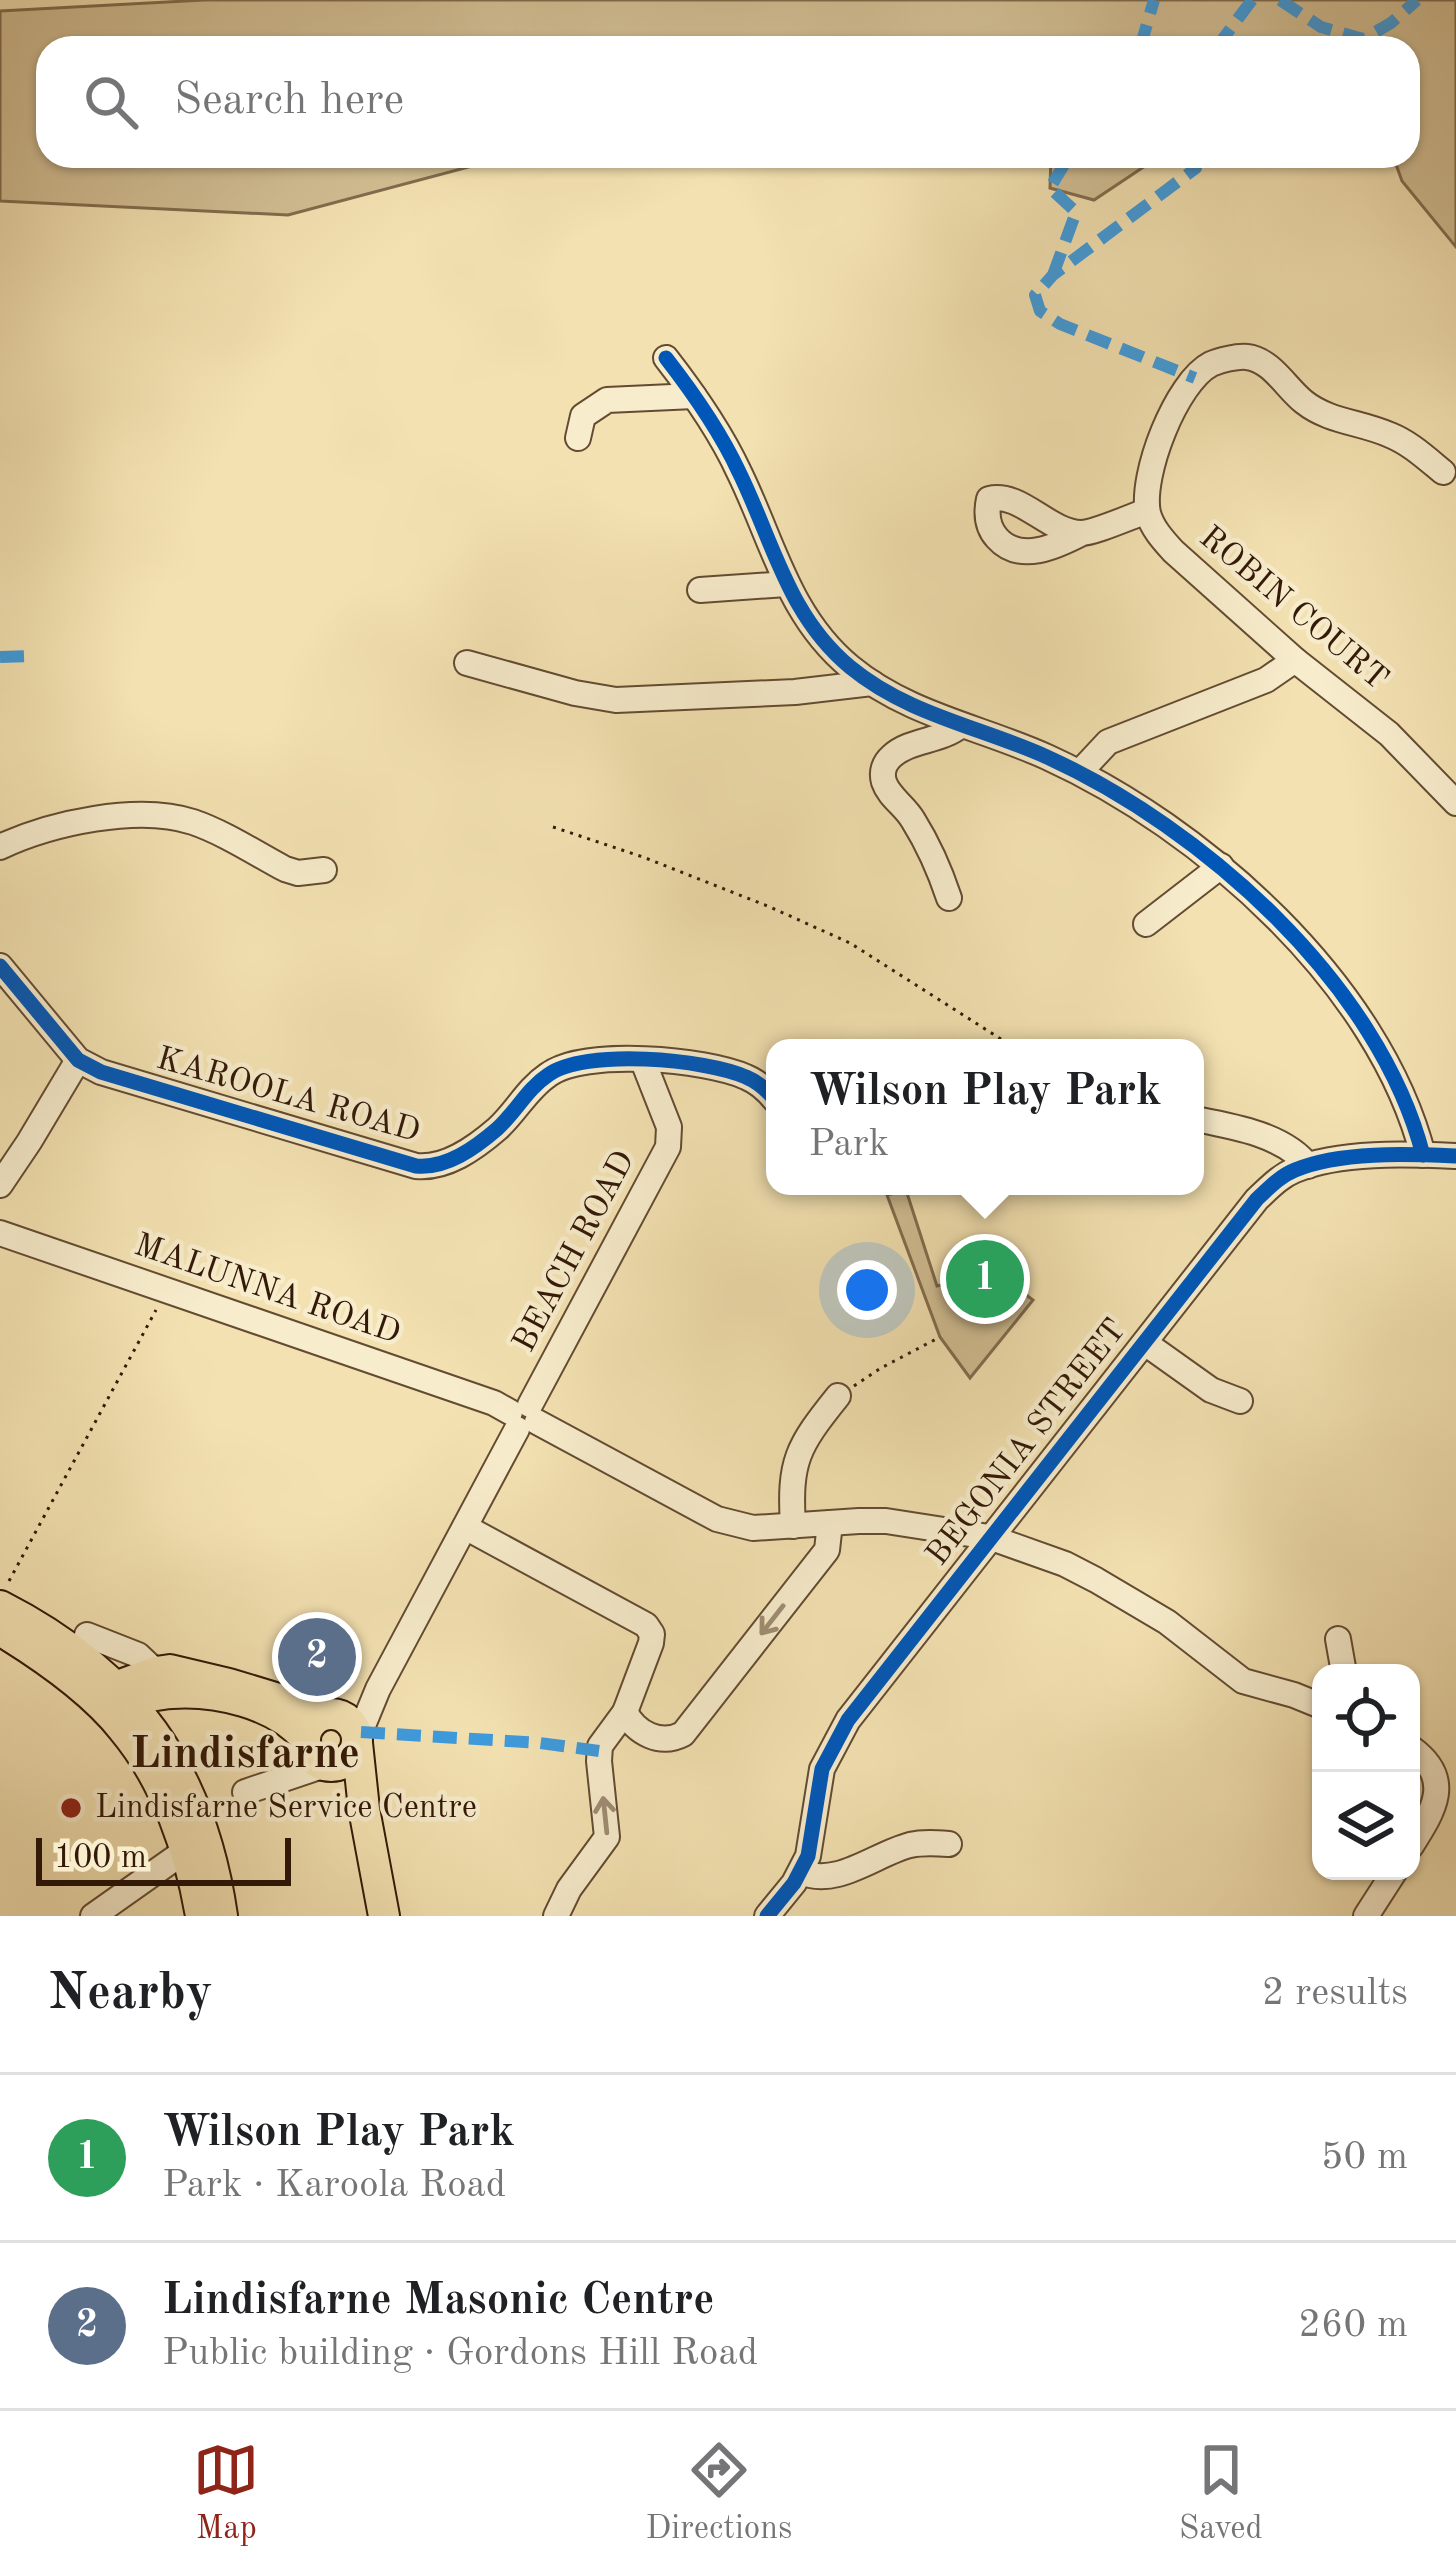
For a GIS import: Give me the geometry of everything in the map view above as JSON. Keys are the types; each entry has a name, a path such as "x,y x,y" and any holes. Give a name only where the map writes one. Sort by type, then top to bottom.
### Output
{"main road":[{"path":"6,1592 163,1747 202,1823 222,1916"},
{"path":"0,1630 110,1698 123,1729 151,1770 185,1851 201,1916"},
{"path":"110,1698 156,1672 170,1670 351,1723 384,1916"},
{"path":"110,1698 182,1693 218,1697 283,1718 351,1781 364,1809"},
{"path":"163,1747 165,1723 179,1708 256,1707"},
{"path":"316,1752 312,1722 331,1714"},
{"path":"316,1752 347,1760 357,1742"}],"street":[{"path":"1082,533 1147,511 1147,485 1156,450 1182,395 1211,364 1242,356 1273,370 1324,416 1393,436 1443,472"},
{"path":"666,358 719,434 786,584 827,644 872,683 925,712 992,734 1080,772 1142,808 1221,866 1296,940 1349,1006 1415,1123 1424,1155"},
{"path":"578,438 583,416 607,400 694,396"},
{"name":"ROBIN COURT","path":"1147,511 1173,551 1295,660 1389,734 1456,802"},
{"path":"700,590 786,584"},
{"path":"1080,772 1108,742 1266,680 1295,660"},
{"path":"467,663 616,700 795,692 872,683"},
{"path":"949,898 913,819 883,777 894,754 951,734 961,725"},
{"path":"0,847 45,828 164,816 214,830 285,869 298,873 324,870"},
{"path":"1147,924 1221,866"},
{"name":"KAROOLA ROAD","path":"0,966 78,1060 100,1072 416,1166 429,1168 455,1158 499,1128 550,1073 584,1061 668,1060 721,1069 757,1082 766,1091"},
{"path":"0,1185 78,1060"},
{"name":"BEACH ROAD","path":"357,1742 379,1690 668,1147 669,1127 643,1061"},
{"path":"1204,1122 1277,1141 1298,1152 1308,1166"},
{"name":"BEGONIA STREET","path":"766,1916 801,1872 812,1840 822,1769 837,1737 1257,1199 1285,1175 1308,1166 1351,1158 1456,1156"},
{"name":"MALUNNA ROAD","path":"0,1233 494,1403 729,1523 753,1528 859,1520 909,1523 989,1537 1065,1564 1167,1622 1243,1681 1312,1702"},
{"name":"BEGONIA STREET","path":"1145,1343 1211,1390 1240,1401"},
{"path":"793,1526 790,1478 795,1461 815,1424 838,1396"},
{"path":"626,1712 634,1726 648,1735 672,1739 682,1734 827,1550 830,1522"},
{"path":"465,1527 646,1625 652,1634 626,1712 599,1751 607,1837 569,1888 556,1916"},
{"path":"87,1635 138,1655 156,1672"},
{"path":"1338,1640 1342,1664"},
{"path":"331,1714 361,1705 379,1690"},
{"path":"245,1792 270,1784 316,1752"},
{"path":"1420,1755 1434,1775 1437,1793 1420,1831"},
{"path":"801,1872 830,1876 909,1845 949,1844"},
{"path":"93,1916 185,1851"},
{"path":"1366,1916 1389,1880"}],"path":[{"path":"554,827 643,857 850,943 1001,1039"},
{"path":"6,1592 166,1290"},
{"path":"838,1396 940,1337"}],"shaded area":[{"path":"204,0 1456,0 1456,247 1402,181 1397,168 1420,168 1420,36 36,36 36,168 465,168 288,215 0,201 0,11"},
{"path":"1051,168 1142,168 1094,200 1050,188"},
{"path":"887,1195 908,1195 937,1286 995,1272 1033,1300 970,1378 940,1337"}],"marked path":[{"path":"1144,36 1154,0"},
{"path":"1225,36 1252,0"},
{"path":"1280,0 1321,27 1352,36"},
{"path":"1368,36 1417,0"},
{"path":"1053,275 1076,212 1050,188 1062,168"},
{"path":"1195,378 1060,324 1040,311 1035,295 1053,275 1196,168"},
{"path":"0,657 33,656"},
{"path":"361,1732 599,1751"}],"cycle path":[{"path":"666,358 724,442 784,576 829,647 896,697 1022,746 1106,787 1223,869 1277,918 1326,973 1368,1031 1401,1092 1423,1155"},
{"path":"0,966 78,1060 101,1072 416,1166 449,1161 470,1150 548,1075 588,1061 646,1059 703,1065 750,1079 766,1091"},
{"path":"767,1916 794,1883 808,1856 822,1769 848,1720 1257,1199 1290,1173 1313,1164 1374,1155 1456,1156"}],"place":[{"name":"Wilson Play Park","path":"985,1279"},
{"name":"Lindisfarne Masonic Centre","path":"317,1657"},
{"name":"Lindisfarne Service Centre","path":"71,1808"}],"district":[{"name":"Lindisfarne","path":"245,1755"}]}
